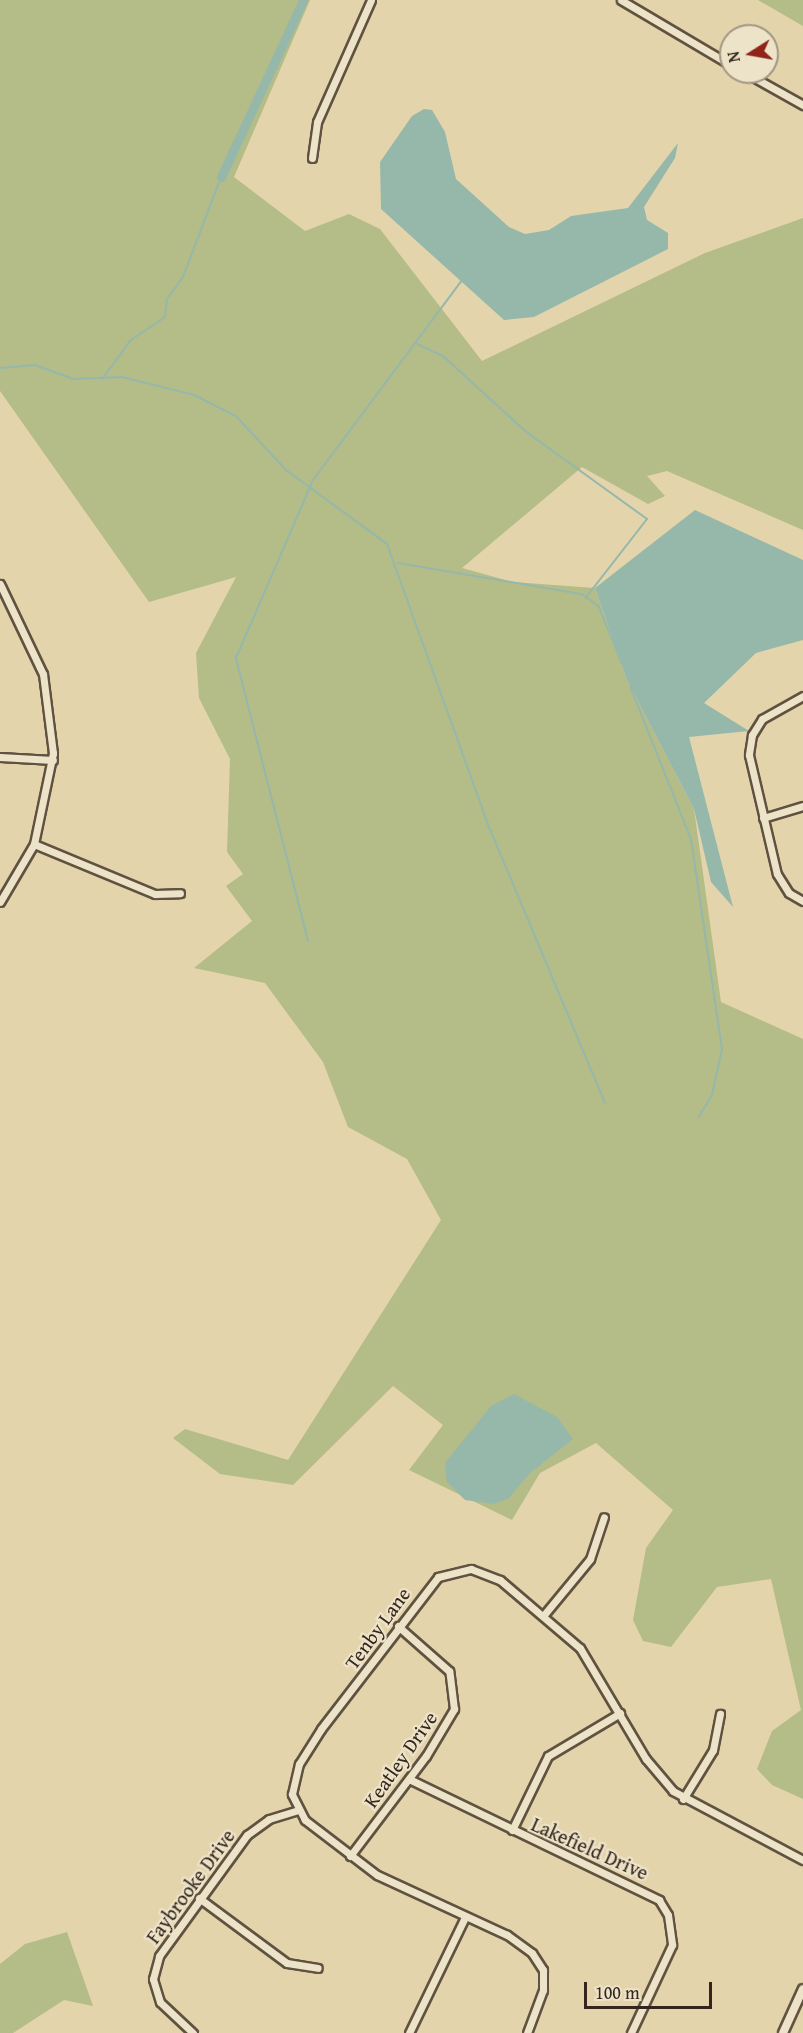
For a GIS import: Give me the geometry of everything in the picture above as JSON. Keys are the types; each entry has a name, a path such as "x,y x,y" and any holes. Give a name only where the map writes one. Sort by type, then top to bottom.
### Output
{"street":[{"path":"312,158 317,122 371,0"},
{"path":"621,0 719,58"},
{"path":"765,84 803,105"},
{"path":"0,584 43,674 53,760 34,844 0,902"},
{"path":"803,696 769,713 752,735 749,755 777,874 789,893 803,901"},
{"path":"0,757 53,760"},
{"path":"763,818 803,806"},
{"path":"34,844 155,894 180,893"},
{"path":"543,1616 590,1559 604,1517"},
{"name":"Tenby Lane","path":"298,1810 292,1784 298,1764 429,1585 460,1569 491,1575 543,1616 588,1657 656,1773 683,1799 803,1860"},
{"name":"Keatley Drive","path":"350,1856 409,1779 451,1718 455,1689 443,1663 398,1626"},
{"path":"512,1830 548,1756 620,1713"},
{"path":"683,1799 713,1750 720,1714"},
{"name":"Lakefield Drive","path":"409,1779 512,1830 644,1890 664,1907 672,1945 631,2033"},
{"path":"298,1810 350,1856 399,1888 516,1941 538,1961 543,1990 527,2033"},
{"name":"Faybrooke Drive","path":"192,2032 160,2002 153,1975 159,1956 199,1898 253,1828 298,1810"},
{"path":"199,1898 287,1963 318,1968"},
{"path":"409,2033 465,1917"},
{"path":"783,2033 803,1989"}],"green space":[{"path":"0,0 310,0 234,177 305,231 349,214 380,229 482,361 705,253 803,218 803,530 667,471 647,476 665,496 648,504 582,467 462,568 513,582 595,588 627,680 694,809 721,1002 803,1039 803,1799 772,1785 757,1769 772,1731 801,1710 771,1579 717,1587 671,1647 643,1641 633,1620 646,1548 673,1510 596,1443 540,1473 512,1520 409,1470 443,1425 393,1386 293,1485 220,1474 173,1438 185,1429 288,1460 441,1220 407,1159 348,1127 323,1062 265,983 194,968 252,921 226,886 243,874 227,852 230,759 199,698 196,653 236,577 149,602 0,391"},
{"path":"758,0 803,0 803,26"},
{"path":"67,1932 93,2006 64,2000 13,2033 0,2033 0,1964 25,1944"}],"shaded area":[{"path":"424,109 432,110 445,132 456,179 509,227 525,234 549,230 571,216 628,208 678,143 675,158 644,207 647,220 668,233 668,249 534,317 504,320 381,209 380,162 412,116"},
{"path":"695,510 803,560 803,640 756,653 704,703 749,731 689,737 733,907 711,882 694,809 627,680 595,588"},
{"path":"514,1394 557,1417 573,1439 530,1473 509,1498 494,1504 465,1500 447,1482 445,1463 491,1406"}],"waterway":[{"path":"221,177 303,0"},
{"path":"102,379 131,340 165,317 167,299 183,277 221,177"},
{"path":"308,941 236,658 313,480 462,280"},
{"path":"417,344 443,356 525,431 647,519 587,596"},
{"path":"0,368 35,365 73,379 122,377 194,395 236,416 286,470 387,544 489,827 605,1103"},
{"path":"398,563 582,594 599,607 622,664"},
{"path":"630,686 691,839 722,1049 712,1095 699,1117"}]}
